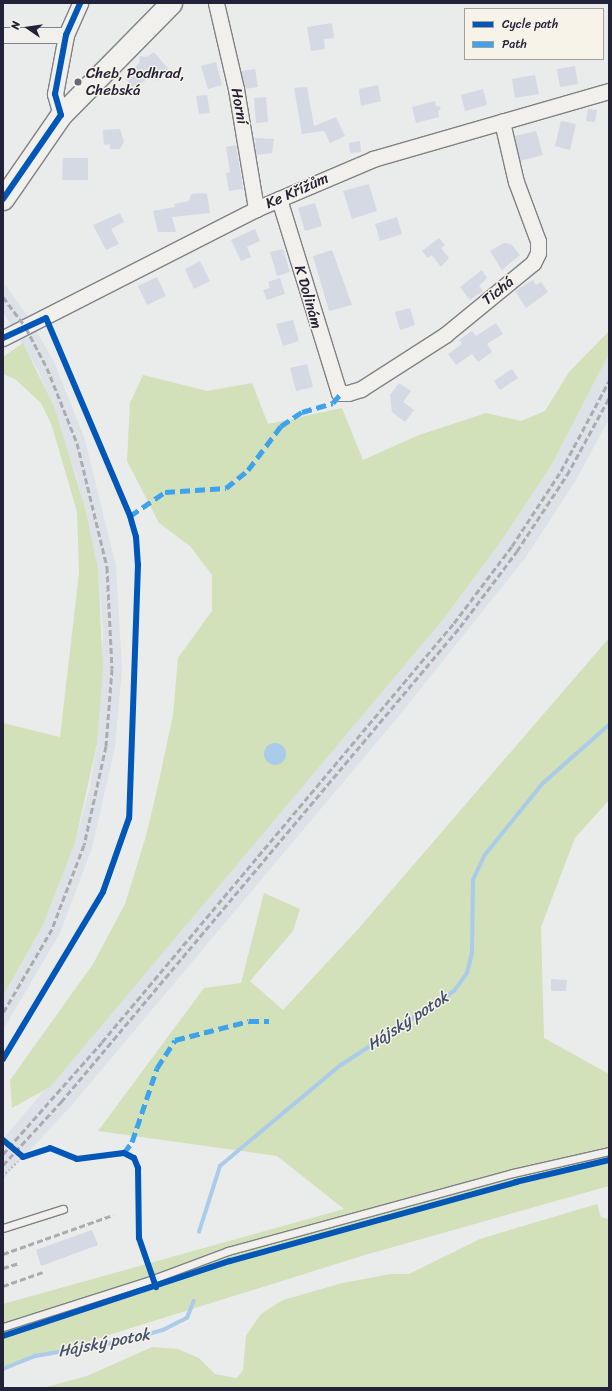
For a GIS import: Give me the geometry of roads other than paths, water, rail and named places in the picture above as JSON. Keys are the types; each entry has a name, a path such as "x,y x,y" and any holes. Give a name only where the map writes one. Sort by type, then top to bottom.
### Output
{"street":[{"path":"61,115 55,94 66,35 80,3"},
{"path":"3,199 61,115 171,3"},
{"name":"Horní","path":"216,3 236,89 256,209"},
{"path":"3,35 66,35"},
{"name":"Ke Křížům","path":"3,338 256,209 373,159 609,91"},
{"name":"Tichá","path":"339,393 361,388 445,335 533,263 538,254 538,241 516,182 502,122"},
{"name":"K Dolinám","path":"279,199 339,393"}],"lane":[{"path":"3,1327 153,1279 228,1251 513,1173 609,1151"},
{"path":"3,1228 63,1209"}],"water":[{"path":"275,743 279,744 285,750 285,758 279,764 275,765 271,764 265,758 264,754 265,750 271,744"}],"waterway":[{"name":"Hájský potok","path":"199,1232 220,1166 341,1065 454,991 467,973 472,953 473,880 484,856 542,784 609,725"},
{"name":"Hájský potok","path":"3,1369 35,1356 124,1341 163,1330 187,1318 194,1301"}],"railway":[{"path":"3,297 26,328 47,368 77,443 107,567 112,669 106,746 84,845 52,929 3,1013"},
{"path":"3,1154 102,1042 454,623 512,546 561,471 609,381"},
{"path":"3,1165 61,1102 460,627 517,551 567,475 609,398"},
{"path":"3,1254 113,1215"},
{"path":"3,1268 19,1263"},
{"path":"3,1286 43,1272"}],"place":[{"name":"Cheb, Podhrad, Chebská","path":"78,82"}]}
